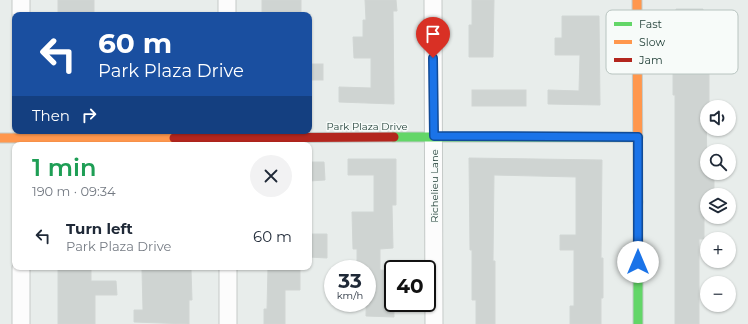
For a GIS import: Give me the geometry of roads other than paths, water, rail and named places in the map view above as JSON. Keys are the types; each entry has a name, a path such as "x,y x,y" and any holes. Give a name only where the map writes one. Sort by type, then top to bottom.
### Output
{"street":[{"path":"21,0 21,12"},
{"path":"227,0 227,12"},
{"name":"Richelieu Lane","path":"433,0 434,324"},
{"path":"637,0 637,10"},
{"path":"638,74 638,324"},
{"name":"Park Plaza Drive","path":"0,138 434,136 638,137"},
{"path":"21,270 21,324"},
{"path":"228,270 228,324"}]}
